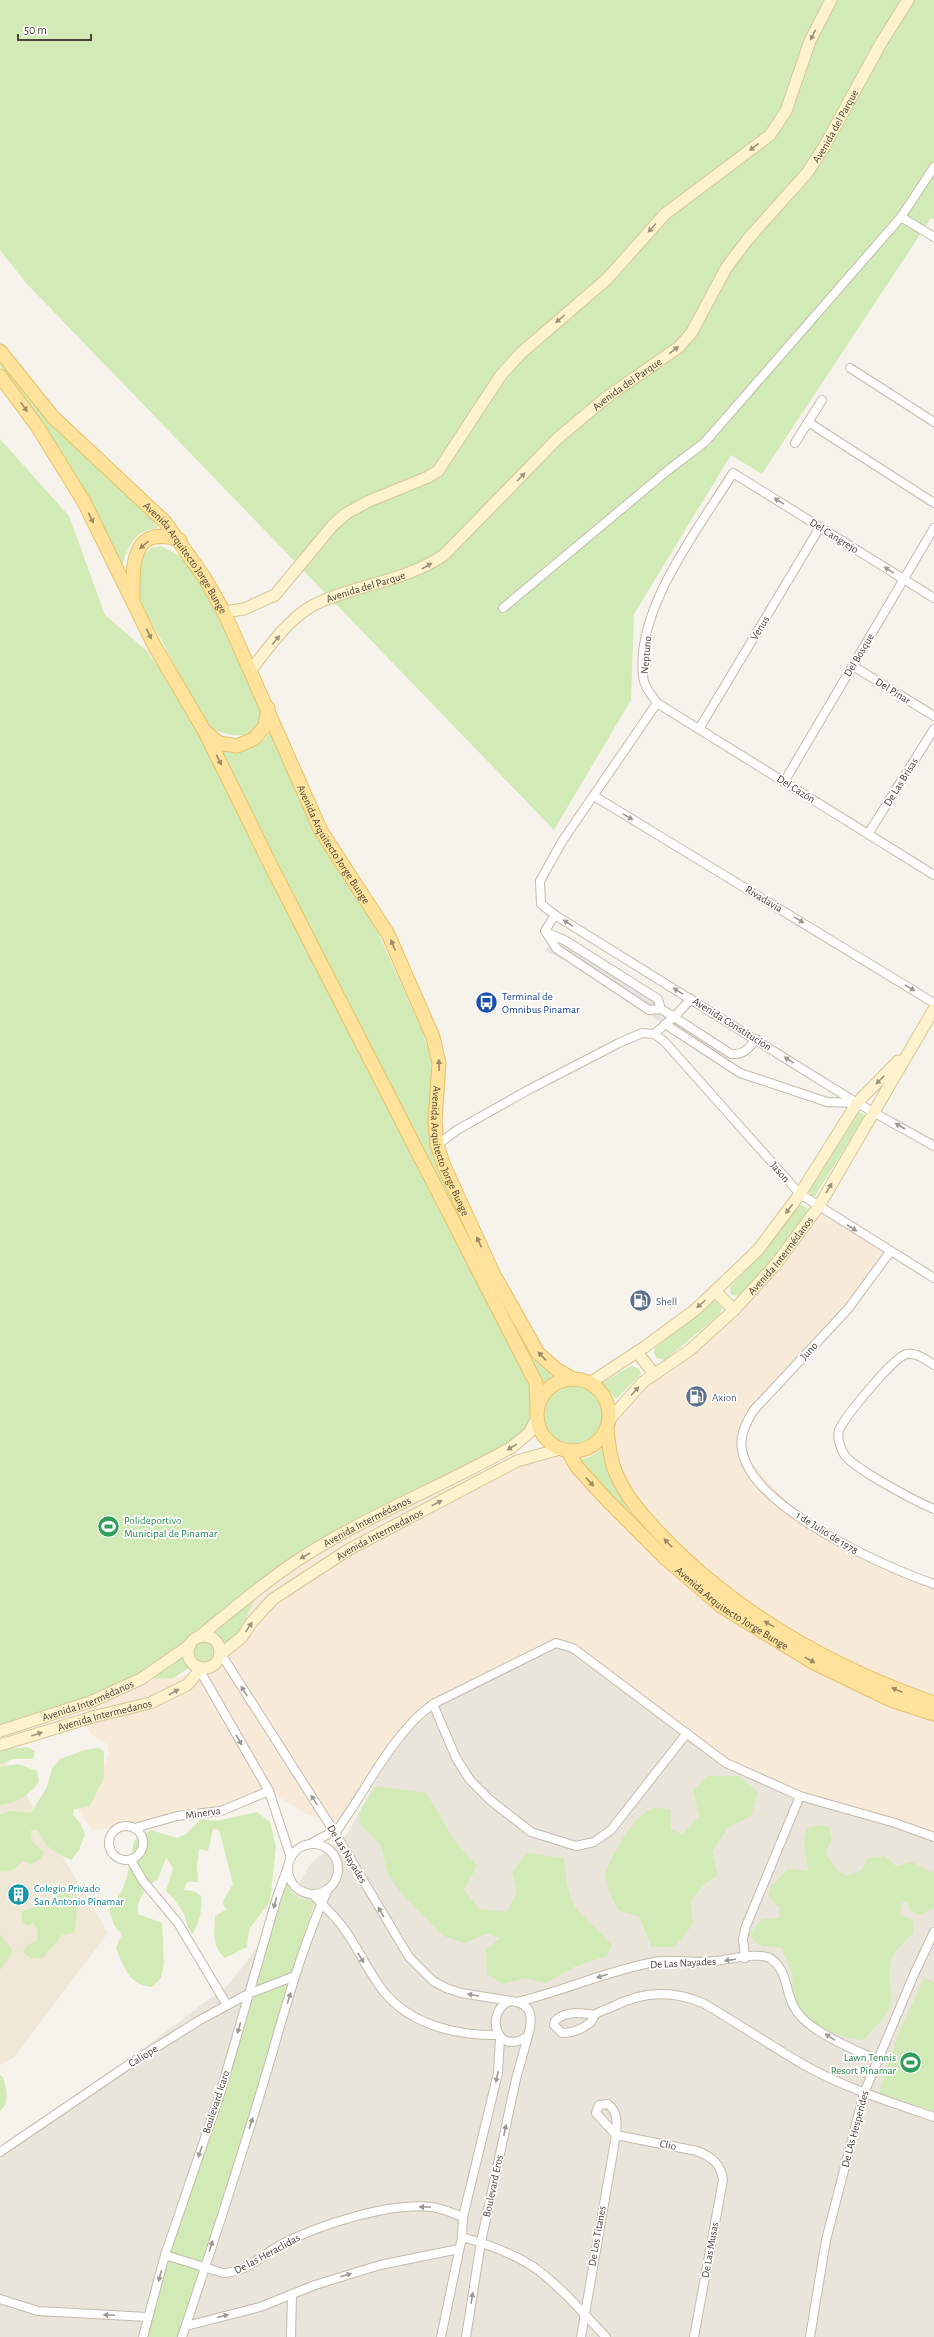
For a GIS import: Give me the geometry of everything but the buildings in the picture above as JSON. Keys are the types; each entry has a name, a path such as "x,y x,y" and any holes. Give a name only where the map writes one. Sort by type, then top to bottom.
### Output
{"main road":[{"path":"224,612 244,609 275,595 333,526 347,513 369,501 428,477 438,471 501,375 521,353 607,279 665,214 770,135 786,111 810,41 831,0"},
{"name":"Avenida del Parque","path":"251,670 284,631 303,612 320,602 398,579 425,568 444,555 558,438 607,397 679,347 701,318 726,268 748,239 807,173 824,147 881,43 908,0"},
{"name":"Avenida Arquitecto Jorge Bunge","path":"0,351 53,417 165,522 180,540 224,612 268,708 321,831 388,934 433,1037 439,1062 435,1121 437,1145 444,1166 494,1272 538,1353 556,1370 573,1379"},
{"name":"Avenida Arquitecto Jorge Bunge","path":"0,376 37,426 84,502 154,645 205,732 271,866 536,1383 537,1413"},
{"path":"132,601 132,565 137,552 144,544 154,538 168,536 180,540"},
{"path":"205,732 219,743 237,746 254,739 265,726 268,708"},
{"name":"Avenida Intermédanos","path":"608,1424 643,1382 690,1350 734,1310 776,1264 819,1206 874,1113 907,1052 934,1009"},
{"name":"Avenida Intermédanos","path":"590,1383 637,1352 695,1310 758,1250 800,1194 857,1103 907,1052"},
{"path":"716,1291 734,1310"},
{"path":"637,1352 654,1374"},
{"path":"573,1379 590,1383 599,1389 605,1398 609,1409 608,1424 601,1438 592,1446 580,1450 564,1450 544,1436 537,1413 545,1391 553,1384 573,1379"},
{"name":"Avenida Intermédanos","path":"200,1636 262,1584 299,1559 340,1536 512,1447 529,1433 537,1413"},
{"name":"Avenida Arquitecto Jorge Bunge","path":"608,1424 615,1471 626,1492 648,1522 673,1548 718,1588 762,1620 823,1654 896,1690 934,1703"},
{"name":"Avenida Arquitecto Jorge Bunge","path":"564,1450 577,1467 607,1500 663,1556 721,1606 814,1663 891,1700 934,1714"},
{"name":"Avenida Intermedanos","path":"221,1654 242,1637 273,1599 348,1550 516,1461 564,1450"},
{"path":"200,1636 214,1639 219,1645 221,1654 216,1665 207,1669 201,1669 190,1660 188,1650 190,1645 200,1636"},
{"name":"Avenida Intermédanos","path":"0,1731 90,1702 141,1678 190,1645"},
{"name":"Avenida Intermedanos","path":"0,1746 96,1716 150,1704 187,1685 201,1669"}],"street":[{"path":"503,608 667,471 705,442 901,217 934,167"},
{"path":"901,217 934,237"},
{"path":"850,368 934,422"},
{"path":"795,443 822,400"},
{"path":"808,422 934,503"},
{"name":"Del Cangrejo","path":"733,473 934,598"},
{"name":"Neptuno","path":"658,703 647,690 643,677 645,644 652,612 675,567 733,473"},
{"name":"Venus","path":"699,729 820,527"},
{"name":"Del Bosque","path":"784,782 934,528"},
{"name":"Del Pinar","path":"853,666 934,716"},
{"path":"594,796 658,703"},
{"name":"Del Cazón","path":"658,703 934,875"},
{"name":"De Las Brisas","path":"868,834 934,729"},
{"name":"Avenida Constitución","path":"594,796 564,840 540,881 539,893 542,904 555,915 857,1103 934,1146"},
{"name":"Rivadavia","path":"594,796 934,1003"},
{"path":"546,932 555,915"},
{"path":"546,932 557,949 649,1010 661,1009 731,1054 740,1054 747,1051 756,1039"},
{"path":"546,932 566,940 658,999 661,1009"},
{"path":"437,1145 457,1130 530,1089 619,1043 642,1033 654,1034 674,1017 691,999"},
{"path":"665,1024 740,1073 827,1102 857,1103"},
{"name":"Jason","path":"654,1034 664,1041 800,1194 890,1252 934,1278"},
{"name":"Juno","path":"742,1454 743,1429 753,1411 848,1308 890,1252"},
{"path":"934,1365 920,1356 908,1353 898,1357 861,1399 839,1430 838,1438 844,1454 858,1466 934,1509"},
{"name":"1 de Julio de 1978","path":"742,1454 751,1476 768,1492 803,1519 849,1548 874,1560 934,1584"},
{"path":"335,1833 339,1872 333,1885 328,1889 312,1894 305,1893 290,1880 288,1866 291,1858 297,1849 335,1833 408,1726 433,1704 556,1643 573,1648 726,1763 800,1796 934,1837"},
{"name":"De Las Nayades","path":"221,1654 335,1833 397,1939 420,1970 433,1981 446,1988 461,1993 514,2002 655,1962 698,1964 745,1958 754,1955 765,1956 772,1960 782,1970 794,2008 803,2018 833,2040 877,2060"},
{"path":"201,1669 203,1676 268,1790 291,1858"},
{"path":"433,1704 456,1758 470,1780 490,1800 531,1832 576,1846 594,1842 611,1830 687,1733"},
{"name":"Minerva","path":"135,1828 177,1816 221,1812 268,1790"},
{"path":"745,1958 743,1939 746,1926 800,1796"},
{"path":"124,1826 135,1828 142,1837 143,1842 140,1853 131,1860 115,1857 109,1847 110,1836 118,1828 124,1826"},
{"path":"310,1844 316,1844 329,1849 337,1859"},
{"path":"131,1860 142,1881 178,1923 228,2005"},
{"name":"Boulevard Icaro","path":"143,2337 165,2255 220,2094 248,1994 277,1897 288,1866"},
{"path":"182,2337 258,2102 295,1976 328,1889"},
{"path":"312,1894 345,1930 385,1993 402,2009 415,2018 435,2026 462,2033 499,2037 516,2042 528,2036 532,2024 531,2012 528,2008 514,2002 506,2003 498,2011 496,2024 499,2037"},
{"name":"De LAs Hesperides","path":"810,2337 826,2240 864,2093 877,2060 934,1932"},
{"name":"Caliope","path":"0,2152 132,2063 200,2020 248,1994 295,1976"},
{"path":"595,2015 620,2002 638,1996 660,1993 690,1998 703,2003 805,2065 864,2093 934,2117"},
{"name":"Boulevard Eros","path":"466,2337 481,2242 516,2079 528,2036"},
{"name":"Boulevard Eros","path":"441,2337 462,2237 463,2217 498,2073 499,2037"},
{"name":"Clio","path":"616,2134 697,2151 708,2156 717,2164"},
{"name":"De Los Titanes","path":"581,2337 596,2238 616,2134"},
{"name":"De Las Musas","path":"694,2337 723,2180 722,2170 717,2164"},
{"name":"De las Heraclidas","path":"165,2255 223,2273 233,2273 282,2244 328,2224 394,2209 430,2207 446,2210 463,2217"},
{"path":"462,2237 481,2242 537,2269 606,2337"},
{"path":"186,2326 260,2307 292,2296 340,2276 380,2265 459,2250"},
{"path":"290,2337 292,2296"},
{"path":"0,2299 38,2310 148,2317"}],"shaded area":[{"path":"556,937 726,1046 713,1062 598,976 545,951"},
{"path":"819,1206 890,1252 848,1309 753,1411 743,1429 743,1454 803,1519 849,1548 934,1584 934,1837 800,1796 726,1763 573,1648 556,1643 433,1704 409,1726 344,1821 337,1822 306,1814 269,1791 221,1811 177,1816 93,1831 79,1811 109,1755 107,1744 90,1733 84,1718 90,1702 141,1679 174,1678 210,1668 240,1631 262,1584 340,1536 464,1473 487,1471 592,1446 601,1438 609,1420 654,1374 734,1310"},
{"path":"556,1643 934,1837 934,2337 0,2337 0,2151 69,2105 229,1984 278,1922 310,1864 347,1834 400,1738 422,1712"},
{"path":"0,1751 108,1933 13,2058 0,2065"}],"green space":[{"path":"0,0 934,0 934,219 931,218 762,474 731,455 634,614 631,700 554,830 26,283 0,250"},
{"path":"0,359 50,423 153,520 158,528 150,529 144,532 134,540 127,552 122,566 40,421 0,366"},
{"path":"0,439 69,516 105,615 147,651 205,732 536,1383 529,1433 340,1536 262,1584 240,1631 220,1648 219,1660 210,1668 187,1669 174,1678 141,1679 0,1731"},
{"path":"161,546 182,557 210,598 260,702 261,715 258,725 253,731 238,735 228,734 208,727 139,599 138,569 143,556 151,548"},
{"path":"271,731 317,838 370,915 422,1030 431,1057 432,1082 429,1132 433,1151 506,1307 561,1376 551,1380 541,1390 220,748 243,749 255,746 260,743"},
{"path":"860,1112 864,1115 863,1119 815,1196 811,1197 809,1192 856,1114"},
{"path":"801,1205 807,1208 808,1213 776,1256 739,1296 731,1295 730,1287 767,1247 796,1206"},
{"path":"716,1301 722,1308 719,1315 665,1360 657,1358 654,1353 655,1348 709,1303"},
{"path":"631,1366 639,1368 641,1374 616,1399 602,1383"},
{"path":"572,1384 589,1389 597,1397 602,1414 597,1431 589,1439 572,1444 555,1439 547,1431 542,1414 547,1397 555,1389"},
{"path":"604,1448 607,1465 612,1480 619,1496 629,1510 627,1512 579,1460 590,1457"},
{"path":"27,1747 35,1751 33,1759 14,1759 0,1764 0,1750"},
{"path":"98,1748 104,1751 104,1778 89,1807 74,1809 73,1815 80,1823 85,1834 79,1850 71,1860 47,1845 40,1836 38,1830 31,1830 32,1842 44,1852 40,1859 31,1864 23,1861 13,1870 7,1872 0,1871 0,1814 13,1811 31,1813 47,1787 52,1769 60,1759 85,1750"},
{"path":"18,1764 37,1771 39,1782 31,1791 17,1801 0,1805 0,1767"},
{"path":"708,1776 739,1776 758,1792 751,1816 729,1827 712,1851 718,1875 702,1886 691,1901 693,1924 675,1947 651,1947 640,1917 618,1910 609,1891 605,1873 618,1846 630,1828 637,1820 653,1808 670,1809 671,1829 683,1834 699,1816 693,1790"},
{"path":"376,1786 426,1793 457,1844 477,1866 464,1889 479,1909 507,1912 517,1892 512,1872 527,1853 564,1858 568,1886 572,1900 579,1912 612,1945 607,1956 574,1967 546,1983 526,1978 503,1984 487,1974 486,1950 500,1938 487,1934 465,1943 443,1936 400,1892 388,1874 380,1844 359,1823 361,1809"},
{"path":"257,1812 270,1822 276,1846 270,1902 249,1929 247,1947 225,1958 221,1954 216,1944 214,1934 215,1916 227,1909 224,1906 223,1901 233,1884 219,1830 213,1829 208,1851 199,1849 197,1866 198,1882 187,1882 184,1890 194,1891 201,1896 200,1915 193,1934 188,1927 180,1907 166,1891 173,1868 166,1858 158,1879 148,1886 141,1897 138,1904 138,1914 162,1923 164,1964 161,1978 152,1987 144,1986 138,1983 128,1974 116,1948 122,1934 114,1925 109,1910 116,1901 127,1877 134,1841 151,1830 177,1838 186,1834 201,1819 216,1821"},
{"path":"821,1825 829,1827 832,1839 825,1853 838,1871 847,1876 862,1870 868,1858 885,1856 896,1866 912,1862 934,1872 934,1907 922,1915 910,1910 907,1902 902,1903 900,1915 914,1920 913,1933 898,1948 891,1959 891,1998 886,2015 864,2040 835,2034 809,2018 796,2002 793,1992 792,1974 782,1948 759,1945 749,1935 762,1919 779,1918 780,1908 768,1896 771,1887 788,1869 808,1870 804,1842 807,1828"},
{"path":"287,1882 291,1891 297,1897 304,1900 314,1901 295,1976 182,2337 143,2337"},
{"path":"57,1892 68,1893 78,1904 74,1933 62,1935 43,1958 30,1958 23,1952 27,1945 37,1941 38,1929 33,1923 27,1926 22,1922 22,1911 49,1902"},
{"path":"0,1934 12,1950 10,1957 0,1970"},
{"name":"Lawn Tennis Resort Pinamar","path":"924,1978 934,1982 934,2111 879,2093 899,2033"},
{"path":"0,2075 3,2077 7,2099 6,2104 0,2111"}],"place":[{"name":"Terminal de Omnibus Pinamar","path":"486,1002"},
{"name":"Shell","path":"640,1301"},
{"name":"Axion","path":"697,1397"},
{"name":"Polideportivo Municipal de Pinamar","path":"109,1526"},
{"name":"Colegio Privado San Antonio Pinamar","path":"19,1894"},
{"name":"Lawn Tennis Resort Pinamar","path":"911,2063"}]}
